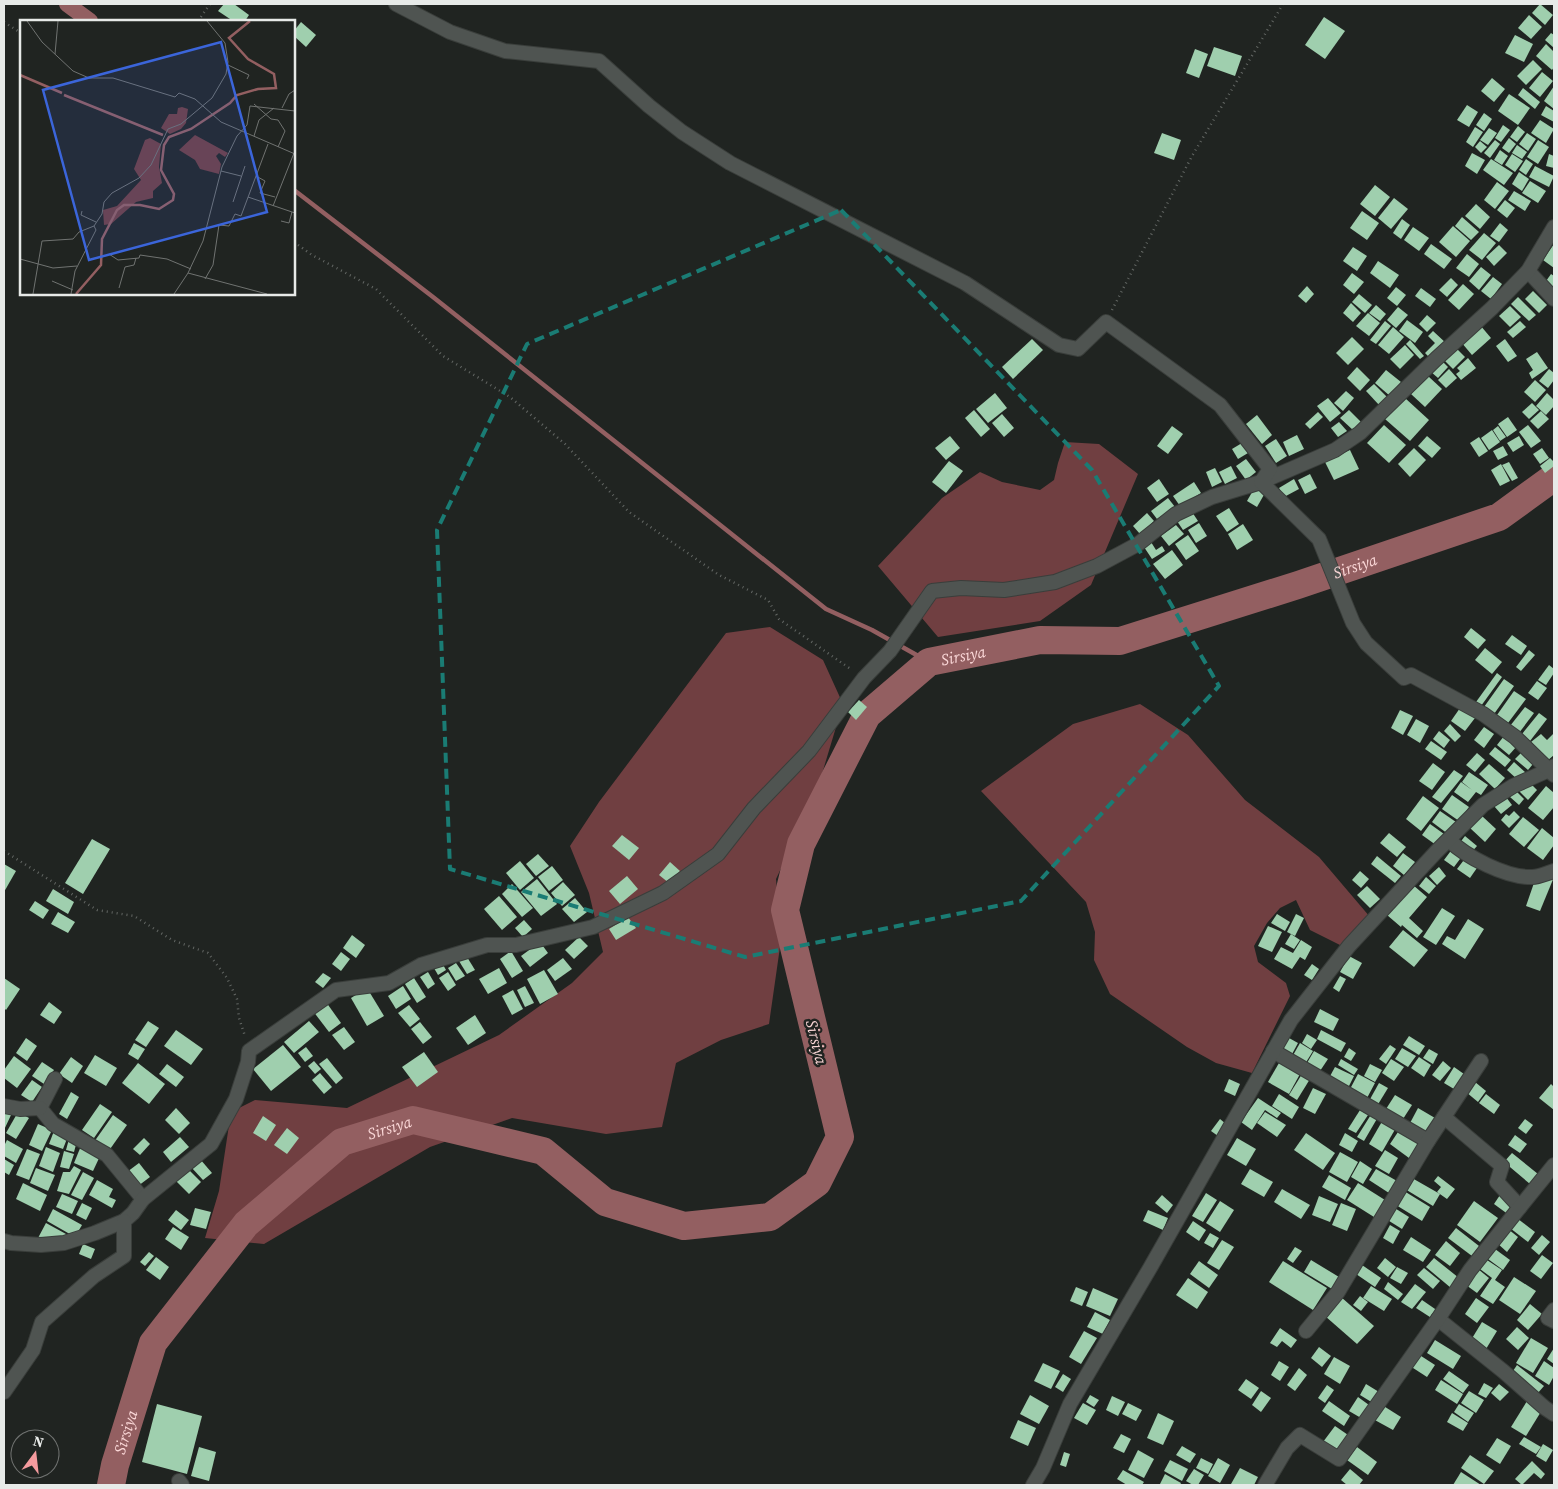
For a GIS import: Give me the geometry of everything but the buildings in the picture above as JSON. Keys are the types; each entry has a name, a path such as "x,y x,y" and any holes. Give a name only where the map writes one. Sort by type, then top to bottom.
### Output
{"street":[{"path":"396,4 450,32 505,51 599,61 649,106 682,132 730,163 965,283 1060,345 1078,350 1106,322 1220,405 1270,469 1261,482"},
{"path":"4,1242 41,1245 64,1243 124,1221 133,1213 143,1199 211,1144 236,1099 248,1062 249,1051 336,990 389,983 421,965 487,945 516,945 593,927 662,894 718,854 754,808 809,751 864,678 893,646 932,591 961,588 1004,590 1055,582 1097,566 1138,544 1176,514 1212,497 1261,482 1335,450 1360,434 1436,359 1492,308 1528,271 1554,227"},
{"path":"1528,271 1554,299"},
{"path":"1033,1485 1043,1468 1070,1404 1150,1268 1290,1020 1349,946 1483,805 1513,786 1553,770 1516,737 1484,714 1411,675 1404,678 1366,643 1353,623 1319,539 1261,482"},
{"path":"1449,840 1459,850 1471,857 1514,875 1532,877 1554,871"},
{"path":"1273,1051 1428,1141"},
{"path":"1306,1330 1338,1292 1428,1141 1481,1061"},
{"path":"40,1108 55,1079"},
{"path":"4,1106 20,1109 40,1108"},
{"path":"40,1108 53,1124 107,1155 143,1199"},
{"path":"1444,1117 1502,1166 1498,1182 1520,1207"},
{"path":"1264,1485 1287,1448 1300,1435 1339,1459 1438,1319 1470,1270 1553,1169"},
{"path":"4,1392 33,1350 42,1322 94,1276 124,1256 124,1221"},
{"path":"1554,1310 1548,1318 1554,1321"},
{"path":"1438,1319 1554,1414"}],"path":[{"path":"199,20 210,4"},
{"path":"1106,322 1192,156 1283,4"},
{"path":"4,22 20,32"},
{"path":"295,243 312,255 376,289 443,356 510,397 565,444 629,512 719,575 768,600 779,619 864,678"},
{"path":"4,850 96,910 134,916 172,940 208,953 227,978 237,999 238,1018 249,1051"}],"highlighted area":[{"path":"841,210 1092,470 1219,686 1021,901 745,957 450,869 437,530 527,344"}],"shaded area":[{"path":"1065,442 1099,444 1138,474 1091,585 1040,621 938,637 878,566 942,498 980,472 1002,482 1040,490 1054,480"},
{"path":"770,627 823,660 843,704 815,797 776,879 781,940 769,1024 721,1040 676,1063 662,1127 606,1134 512,1118 430,1147 264,1244 205,1238 219,1191 231,1112 255,1100 347,1108 499,1035 572,983 603,952 589,893 570,846 599,802 726,633"},
{"path":"1140,704 1188,735 1245,800 1319,857 1370,917 1342,946 1310,930 1296,900 1280,908 1267,923 1254,946 1258,962 1286,983 1290,996 1252,1073 1216,1063 1187,1047 1110,994 1094,960 1095,932 1086,902 981,791 1073,724"}],"waterway":[{"path":"67,4 89,20"},
{"path":"295,191 433,297 826,609 872,630 929,662"},
{"name":"Sirsiya","path":"111,1485 115,1465 153,1343 246,1224 342,1142 413,1120 543,1151 605,1202 684,1226 770,1217 817,1183 840,1137 785,910 801,844 867,715 929,662 1040,640 1120,641 1298,585 1499,517 1554,477"}]}
